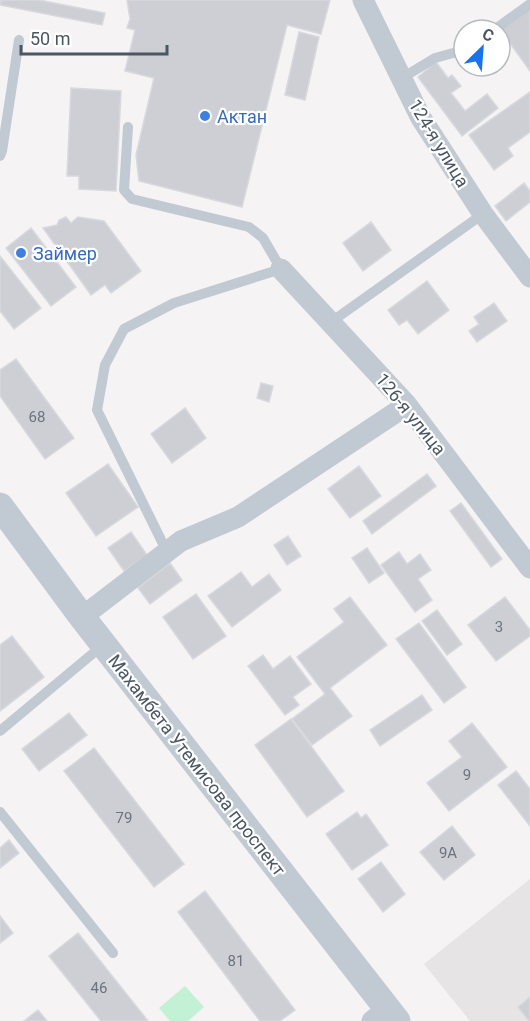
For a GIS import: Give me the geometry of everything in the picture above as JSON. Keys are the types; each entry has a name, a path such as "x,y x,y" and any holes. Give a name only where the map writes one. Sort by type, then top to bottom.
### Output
{"street":[{"name":"124-я улица","path":"363,0 421,118 483,214 530,277"},
{"name":"126-я улица","path":"281,269 407,405 530,568"},
{"path":"82,617 181,541 238,517 407,405"},
{"name":"Махамбета Утемисова проспект","path":"0,506 385,1017"}],"lane":[{"path":"511,18 530,4"},
{"path":"0,156 19,40"},
{"path":"402,78 435,58 452,53"},
{"path":"128,127 124,190 132,199 249,227 263,238 281,269 174,303 124,328 105,365 97,410 167,552"},
{"path":"331,322 483,214"},
{"path":"0,731 103,645"},
{"path":"0,812 113,953"}],"shaded area":[{"path":"530,879 530,1021 470,1021 424,964"}],"green space":[{"path":"185,986 204,1007 188,1021 170,1021 159,1008"}],"building":[{"path":"1,0 39,0 105,13 102,25 0,5"},
{"name":"Актан","path":"127,0 330,0 321,34 287,25 242,207 139,181 136,155 154,78 125,71 135,30 127,28 130,19"},
{"path":"530,7 530,71 512,46 512,19"},
{"path":"299,32 319,37 305,100 285,95"},
{"path":"436,62 448,78 452,75 452,78 461,86 451,93 465,111 487,94 498,108 462,136 418,77"},
{"path":"71,88 121,91 116,191 79,189 79,176 67,176"},
{"path":"530,92 530,132 508,148 513,156 494,170 469,135"},
{"path":"524,183 530,191 530,202 506,221 495,206"},
{"path":"66,217 71,223 78,217 104,221 141,271 111,293 105,285 91,295 43,228 57,225 59,220"},
{"path":"371,222 391,250 363,271 343,243"},
{"path":"31,228 76,287 51,306 6,248"},
{"path":"0,256 41,308 14,329 0,311"},
{"path":"427,281 449,310 418,334 407,320 399,325 388,310"},
{"path":"494,303 507,321 477,342 469,331 479,324 474,317"},
{"path":"16,359 74,438 45,459 0,396 0,370"},
{"path":"261,383 273,386 269,402 257,398"},
{"path":"185,408 206,438 172,463 151,434"},
{"path":"108,464 138,507 96,536 66,493"},
{"path":"359,466 381,496 350,518 328,489"},
{"path":"427,474 436,486 372,534 363,521"},
{"path":"461,503 502,559 491,567 450,511"},
{"path":"131,532 147,555 124,571 108,548"},
{"path":"288,536 301,556 287,565 274,545"},
{"path":"367,548 384,573 369,583 352,558"},
{"path":"399,552 407,564 420,554 431,570 418,579 432,600 415,612 381,565"},
{"path":"170,563 182,580 150,604 138,588"},
{"path":"241,572 252,587 269,574 281,590 232,627 208,596"},
{"path":"196,594 226,636 193,659 163,617"},
{"path":"350,597 387,645 330,688 352,716 312,745 292,719 325,694 297,657 344,622 334,609"},
{"path":"505,597 530,630 530,636 496,661 468,625"},
{"path":"437,610 462,644 447,655 422,621"},
{"path":"419,623 466,687 444,703 396,639"},
{"path":"12,636 44,677 0,711 0,645"},
{"path":"263,655 273,669 290,656 311,684 293,697 299,705 285,715 248,666"},
{"path":"422,695 432,710 380,746 370,730"},
{"path":"69,713 87,735 39,771 22,749"},
{"path":"291,719 344,791 307,817 255,745"},
{"path":"472,723 507,767 449,811 427,783 462,757 449,741"},
{"path":"94,748 184,864 154,887 64,771"},
{"path":"516,771 530,789 530,826 498,785"},
{"path":"357,812 361,818 366,814 388,845 352,870 326,834"},
{"path":"452,826 475,855 444,880 420,852"},
{"path":"9,840 19,853 0,868 0,848"},
{"path":"381,862 405,894 383,912 358,879"},
{"path":"205,891 295,1010 280,1021 260,1021 178,912"},
{"path":"0,916 13,933 0,943"},
{"path":"78,933 148,1021 101,1021 49,956"},
{"path":"530,997 530,1021 529,1021 518,1007"},
{"path":"38,1010 47,1021 24,1021"}],"place":[{"name":"Актан","path":"205,116"},
{"name":"Займер","path":"21,253"}]}
